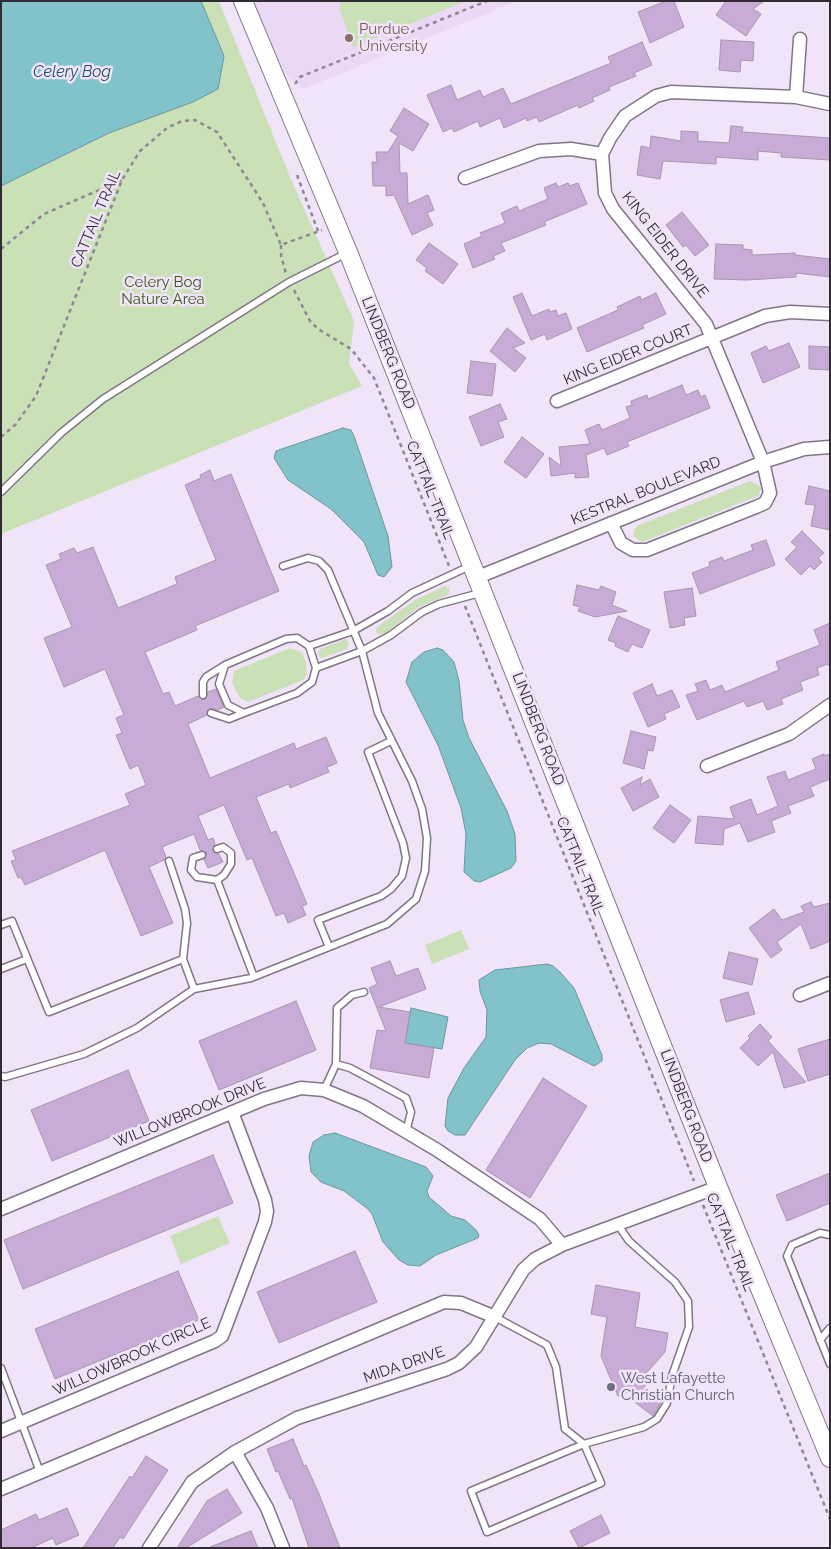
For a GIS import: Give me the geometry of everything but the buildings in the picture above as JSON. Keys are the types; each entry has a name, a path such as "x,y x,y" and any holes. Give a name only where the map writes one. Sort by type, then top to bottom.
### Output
{"main road":[{"name":"LINDBERG ROAD","path":"243,1 348,252 718,1187 830,1458"}],"street":[{"path":"796,97 800,39"},
{"path":"466,178 539,151 572,150 602,154 625,116 656,96 671,92 695,91 796,97 830,104"},
{"name":"KING EIDER DRIVE","path":"602,154 605,193 613,209 706,324 763,462 770,493 765,503 647,550 633,550 621,544 610,524"},
{"path":"712,338 765,316 790,312 830,314"},
{"name":"KING EIDER COURT","path":"556,401 712,338"},
{"name":"KESTRAL BOULEVARD","path":"478,578 763,462 804,449 830,447"},
{"path":"707,766 789,734 830,705"},
{"path":"800,995 830,983"},
{"name":"WILLOWBROOK DRIVE","path":"1,1209 264,1099 301,1088 324,1090 363,1106 540,1219 562,1245"},
{"name":"WILLOWBROOK CIRCLE","path":"1,1431 214,1342 222,1336 265,1222 267,1211 266,1200 232,1112"},
{"name":"MIDA DRIVE","path":"149,1548 192,1482 235,1452 297,1418 447,1369 459,1363 476,1347 523,1270 535,1259 562,1245 718,1187"},
{"path":"1,1489 444,1302 461,1303 495,1317"},
{"path":"235,1452 267,1508 283,1548"}],"lane":[{"path":"1,492 83,414 289,282 348,252"},
{"path":"1,1076 4,1077 84,1054 138,1028 194,989 254,976 387,924 416,898 425,871 428,838 422,809 412,781 391,741 372,696 362,651 328,570 319,560 308,558 283,566"},
{"path":"309,646 353,631 380,616 412,593 452,574 478,578"},
{"path":"316,668 362,651 391,635 422,612 461,597 478,578"},
{"path":"203,694 203,682 206,677 225,665 286,639 297,638 309,646 316,668 312,682 297,693 229,719 211,713"},
{"path":"225,665 219,684 228,705 244,713"},
{"path":"329,946 318,920 381,896 391,889 402,876 406,858 404,843 368,752 391,741"},
{"path":"202,855 194,858 191,870 197,877 217,880 224,876 231,864 231,853 223,847 217,849"},
{"path":"168,862 185,909 187,923 183,959 194,989"},
{"path":"217,880 254,976"},
{"path":"1,925 12,921 49,1012 183,959"},
{"path":"1,969 27,959"},
{"path":"324,1090 336,1064 337,1008 352,996 364,992"},
{"path":"336,1064 350,1068 406,1098 411,1112 406,1132"},
{"path":"495,1317 547,1345 556,1367 565,1430 584,1444 601,1483 487,1532 471,1491 584,1444 644,1426 657,1419 667,1404 672,1376 689,1328 688,1301 675,1282 629,1241 618,1225"},
{"path":"830,1235 820,1233 792,1244 787,1256 830,1364"},
{"path":"820,1340 830,1328"},
{"path":"1,1368 40,1472"}],"path":[{"path":"295,89 295,82 300,77 487,1"},
{"name":"CATTAIL TRAIL","path":"1,437 16,424 36,396 122,180 140,151 167,128 182,121 195,120 204,123 217,132 263,203 281,245 283,264 289,282 310,321 318,329 351,349 374,378 452,574"},
{"path":"1,249 44,214 122,180"},
{"path":"281,245 324,229"},
{"name":"CATTAIL TRAIL","path":"461,597 830,1519"}],"shaded area":[{"name":"Purdue University","path":"254,1 517,1 303,89 285,74"}],"green space":[{"name":"Celery Bog Nature Area","path":"1,1 219,1 290,177 354,321 349,363 362,386 1,534"},
{"path":"340,1 466,1 353,47 340,10"},
{"path":"750,481 760,486 761,489 758,496 642,542 633,536 635,528 639,525"},
{"path":"445,586 450,589 448,595 419,607 386,633 378,634 376,631 377,627 415,600"},
{"path":"346,639 349,644 347,649 322,658 320,657 318,653 320,649"},
{"path":"290,648 301,652 306,662 307,674 303,680 248,702 240,698 232,683 234,671"},
{"path":"461,930 469,949 432,964 425,945"},
{"path":"218,1216 230,1243 181,1264 170,1236"}],"water":[{"name":"Celery Bog","path":"1,1 201,1 224,56 218,89 193,102 109,133 1,186"},
{"path":"343,428 351,430 354,436 388,536 392,567 384,577 378,575 364,542 331,509 288,480 274,458 276,451"},
{"path":"437,648 443,650 454,662 459,681 463,720 469,738 507,811 515,834 516,861 511,868 480,882 474,881 464,872 466,834 461,808 438,745 406,682 412,662 424,652"},
{"path":"547,964 560,972 574,988 602,1055 602,1061 594,1066 551,1044 539,1043 527,1048 515,1060 465,1135 455,1135 448,1131 445,1126 448,1098 464,1068 486,1037 487,1010 480,991 479,980 495,970"},
{"path":"411,1008 448,1017 442,1049 405,1043"},
{"path":"335,1133 426,1167 433,1176 427,1191 429,1197 451,1216 465,1220 476,1230 479,1235 478,1238 436,1255 420,1266 408,1265 399,1260 383,1242 372,1214 368,1209 344,1191 321,1182 311,1172 309,1156 313,1142 324,1135"}],"place":[{"name":"Purdue University","path":"349,38"},
{"name":"West Lafayette Christian Church","path":"611,1387"}]}
